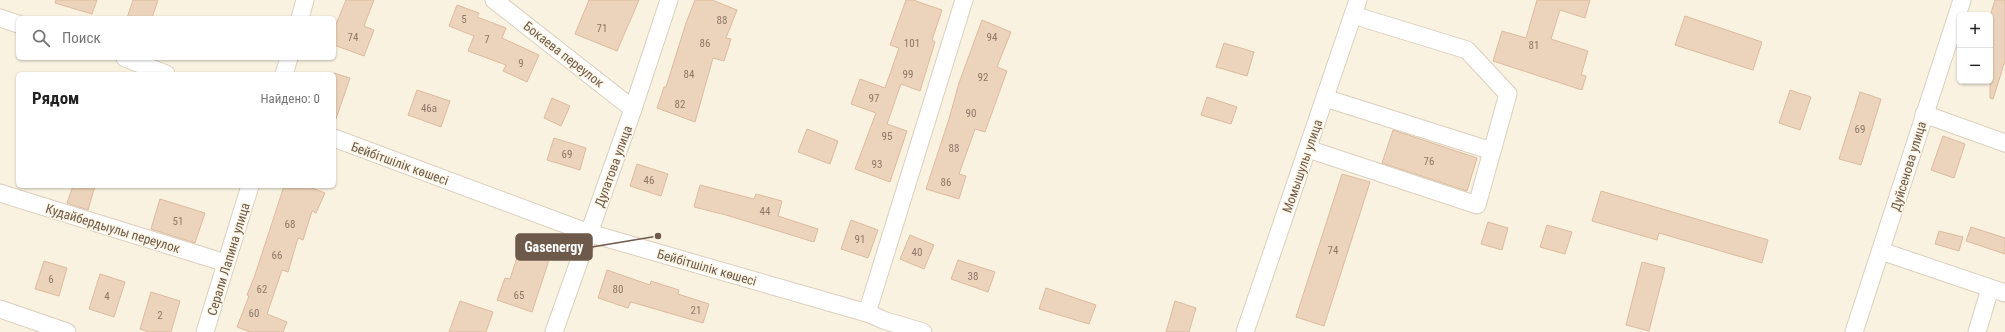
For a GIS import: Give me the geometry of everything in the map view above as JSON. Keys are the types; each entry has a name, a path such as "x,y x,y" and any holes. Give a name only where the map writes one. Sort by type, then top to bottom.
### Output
{"street":[{"path":"301,16 305,0"},
{"name":"Бокаева переулок","path":"494,0 633,109"},
{"name":"Дулатова улица","path":"554,332 633,109 669,0"},
{"path":"867,313 964,0"},
{"name":"Дуйсенова улица","path":"1854,332 1882,251 1924,114 1962,0"},
{"path":"1308,149 1476,205 1508,94 1467,50 1356,8"},
{"name":"Момышулы улица","path":"1246,332 1356,8"},
{"path":"0,18 16,23"},
{"path":"130,60 161,72"},
{"path":"285,72 288,60"},
{"path":"1325,98 1492,151"},
{"path":"1924,114 2005,143"},
{"name":"Бейбітшілік көшесі","path":"336,139 588,233 867,313 884,327 923,332"},
{"name":"Серали Лапина улица","path":"205,332 249,188"},
{"name":"Кудайбердыулы переулок","path":"0,193 226,263"},
{"path":"1882,251 1997,291 1977,332"},
{"path":"0,309 67,332"}],"building":[{"path":"56,0 97,0 92,14 55,3"},
{"path":"133,0 158,0 153,16 128,16"},
{"path":"346,0 374,0 364,26 374,30 364,56 336,46 336,24"},
{"path":"589,0 639,0 617,51 575,34"},
{"path":"695,0 712,0 737,10 726,38 731,39 724,61 713,58 695,122 657,108 664,87 666,87 686,23"},
{"path":"906,0 913,0 942,10 932,40 935,42 920,91 901,84 887,124 907,131 890,182 855,169 876,113 851,104 860,79 885,88 899,48 890,45"},
{"path":"1537,0 1590,0 1585,18 1560,10 1551,39 1588,51 1581,75 1586,76 1582,90 1493,61 1502,31 1526,38"},
{"path":"1995,0 2005,0 2005,61 1993,99 1990,98 1990,84 1993,84 1993,12 1991,12"},
{"path":"457,5 479,13 477,17 506,28 502,38 539,55 527,82 503,71 506,65 468,51 474,36 449,26"},
{"path":"1685,16 1762,42 1753,70 1675,45"},
{"path":"982,20 1011,32 997,67 1007,71 985,132 975,129 959,174 966,176 959,199 926,189 959,83"},
{"path":"1224,43 1254,52 1247,76 1216,67"},
{"path":"336,74 350,78 336,119"},
{"path":"417,90 450,101 441,127 408,115"},
{"path":"1790,90 1811,97 1800,130 1779,123"},
{"path":"1860,92 1881,99 1861,165 1839,159"},
{"path":"1207,97 1237,107 1231,124 1201,115"},
{"path":"552,98 570,106 561,126 544,118"},
{"path":"807,129 838,141 830,164 798,152"},
{"path":"1393,130 1477,158 1467,191 1382,163"},
{"path":"1943,136 1965,144 1954,178 1931,170"},
{"path":"554,138 586,148 580,170 547,160"},
{"path":"637,164 668,174 661,196 630,186"},
{"path":"1342,174 1370,182 1324,326 1296,317"},
{"path":"700,185 754,199 756,194 782,201 778,216 818,229 814,242 726,215 694,207"},
{"path":"72,188 94,188 88,210 67,203"},
{"path":"283,188 312,188 325,193 316,213 312,211 303,240 298,238 288,272 282,270 267,314 287,322 283,332 250,332 237,327"},
{"path":"1601,191 1768,240 1762,263 1659,233 1657,240 1592,221"},
{"path":"160,199 205,213 195,243 151,229"},
{"path":"851,220 878,230 868,258 841,249"},
{"path":"1488,222 1508,228 1502,250 1481,244"},
{"path":"1547,225 1572,232 1565,254 1540,247"},
{"path":"1971,227 2005,238 2005,254 1966,241"},
{"path":"1939,231 1963,237 1959,251 1935,244"},
{"path":"910,235 934,245 924,269 900,259"},
{"path":"522,242 552,251 532,312 497,300 505,278 510,279"},
{"path":"958,260 995,272 988,292 951,279"},
{"path":"44,261 67,268 59,296 35,289"},
{"path":"1642,262 1665,268 1649,331 1626,325"},
{"path":"607,270 650,285 651,281 679,290 678,294 709,304 703,323 631,302 628,308 598,298"},
{"path":"100,274 125,282 114,317 89,309"},
{"path":"1046,288 1096,305 1089,324 1039,309"},
{"path":"151,292 180,301 171,332 149,332 140,329"},
{"path":"460,301 493,312 486,332 449,332"},
{"path":"1175,301 1196,308 1189,332 1166,332"}],"place":[{"name":"Gasenergy","path":"658,236"}]}
